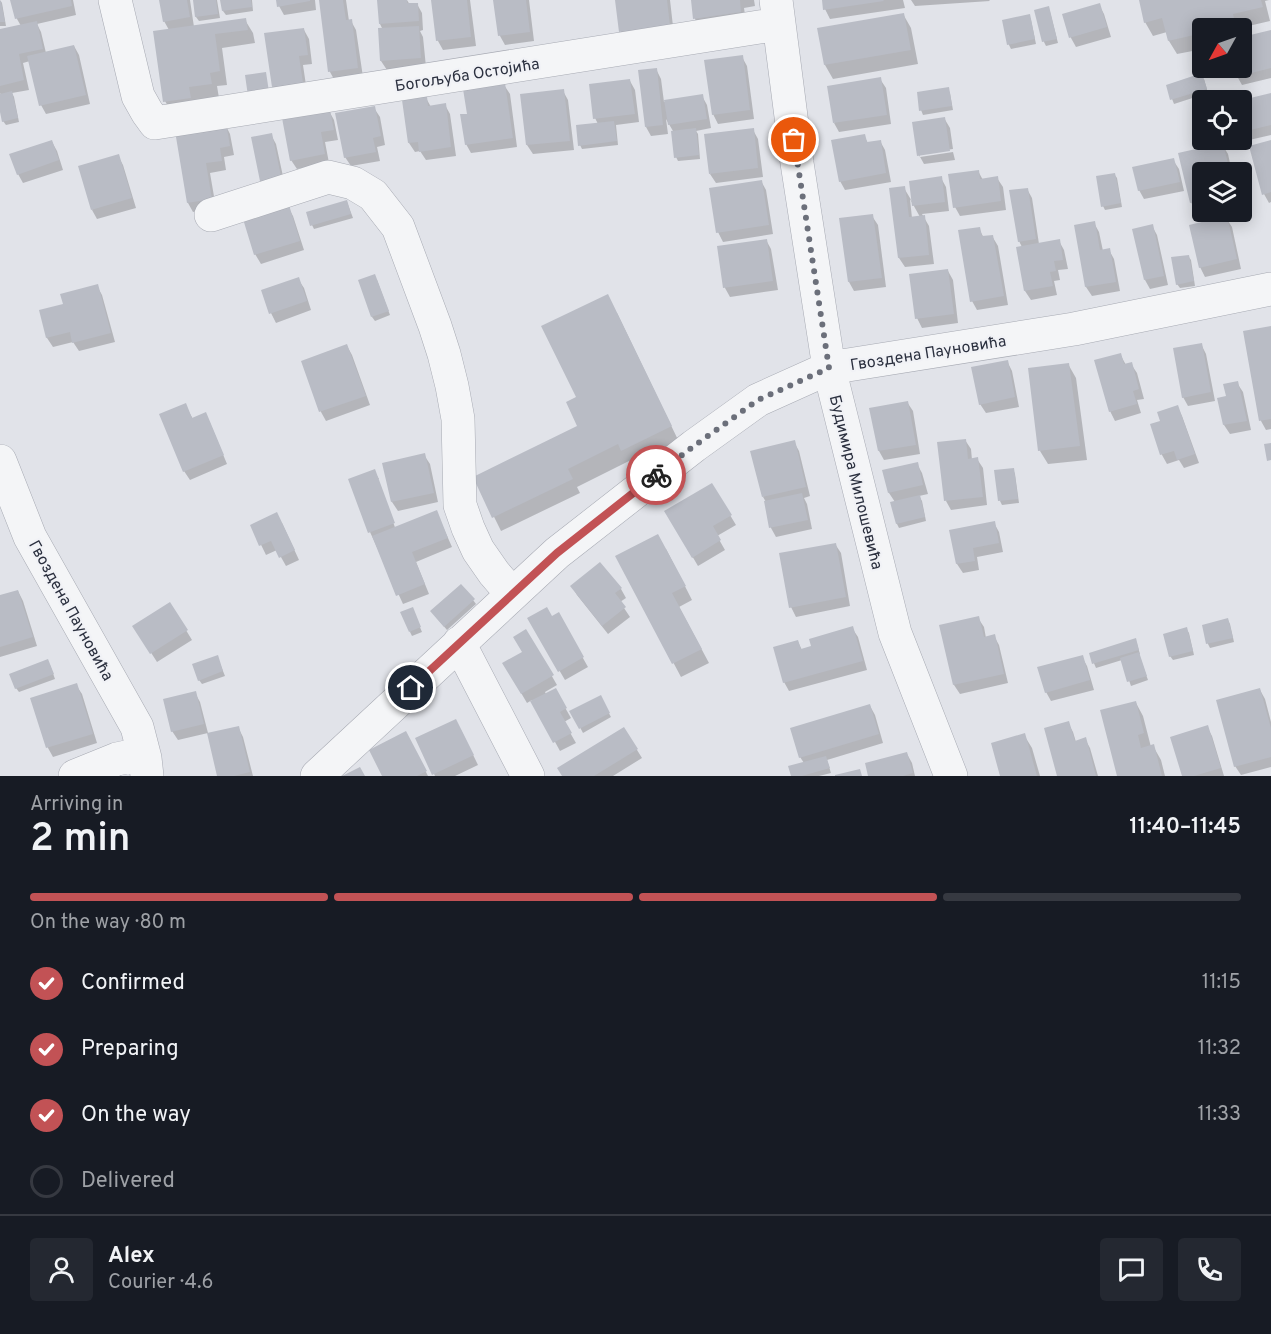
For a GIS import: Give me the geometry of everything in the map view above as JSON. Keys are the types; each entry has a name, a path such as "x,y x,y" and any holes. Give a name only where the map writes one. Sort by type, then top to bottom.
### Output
{"street":[{"name":"Богољуба Остојића","path":"115,0 138,96 155,123 777,12"},
{"name":"Будимира Милошевића","path":"777,12 797,163 829,368 895,633 951,776"},
{"path":"211,215 328,177 353,183 373,195 398,227 444,354 458,419 460,505 468,528 478,550 512,594"},
{"name":"Гвоздена Пауновића","path":"317,776 557,553 703,439 758,400 829,368 1074,329 1271,289"},
{"name":"Гвоздена Пауновића","path":"0,461 30,537 137,727 146,767"},
{"path":"459,643 528,776"},
{"name":"Гвоздена Пауновића","path":"75,776 117,759 131,756 146,767"}],"building":[{"path":"10,0 71,0 72,6 15,19"},
{"path":"159,0 187,0 190,17 163,22"},
{"path":"193,0 216,0 218,14 195,17"},
{"path":"220,0 251,0 252,7 222,11"},
{"path":"276,0 310,0 310,1 277,7"},
{"path":"319,0 343,0 346,20 352,19 358,68 328,72"},
{"path":"377,0 407,0 407,3 418,3 419,21 379,24"},
{"path":"431,0 467,0 471,37 436,41"},
{"path":"493,0 526,0 530,32 498,36"},
{"path":"615,0 667,0 670,26 619,32"},
{"path":"691,0 740,0 741,12 693,19"},
{"path":"822,0 883,0 884,1 823,10"},
{"path":"1139,0 1261,0 1263,7 1233,14 1234,18 1192,18 1192,36 1168,41 1162,18 1144,23"},
{"path":"1,1 5,22 0,22"},
{"path":"1100,3 1107,27 1069,38 1062,14"},
{"path":"1049,6 1057,39 1042,42 1034,10"},
{"path":"904,13 911,50 824,65 817,28"},
{"path":"1030,14 1035,39 1007,45 1002,20"},
{"path":"246,18 248,30 215,34 220,71 210,73 212,84 189,87 191,98 163,102 153,31"},
{"path":"37,21 43,49 19,54 24,80 0,86 0,29"},
{"path":"419,26 421,58 380,61 378,28"},
{"path":"304,28 308,55 299,56 303,83 272,87 264,33"},
{"path":"1271,30 1271,68 1252,73 1252,35"},
{"path":"74,45 86,95 39,106 27,56"},
{"path":"743,55 750,110 712,115 704,60"},
{"path":"657,68 663,125 645,127 638,70"},
{"path":"266,72 269,92 248,96 245,75"},
{"path":"1192,76 1204,78 1207,89 1192,90 1192,93 1170,100 1166,85"},
{"path":"881,77 887,115 833,123 827,86"},
{"path":"630,79 635,114 593,119 589,84"},
{"path":"505,83 513,138 465,145 460,114 467,114 463,89"},
{"path":"949,87 952,106 919,111 917,92"},
{"path":"564,89 570,141 526,145 520,94"},
{"path":"12,91 18,118 2,122 0,94"},
{"path":"1271,93 1271,125 1252,130 1252,98"},
{"path":"703,94 707,119 668,125 664,100"},
{"path":"427,96 428,106 446,103 451,147 419,152 418,142 408,143 402,100"},
{"path":"375,106 381,136 373,138 376,152 344,158 335,113"},
{"path":"330,110 334,130 321,132 325,154 290,161 282,118"},
{"path":"945,117 950,151 917,156 912,122"},
{"path":"614,121 617,141 578,146 576,125"},
{"path":"226,123 230,146 220,148 222,161 206,163 212,199 187,203 175,131"},
{"path":"696,128 699,155 674,158 671,131"},
{"path":"754,128 758,168 709,174 704,134"},
{"path":"272,133 282,181 261,186 251,137"},
{"path":"865,134 867,142 881,140 886,173 839,182 831,140"},
{"path":"52,140 59,160 17,175 9,154"},
{"path":"1271,140 1271,192 1262,195 1250,150 1252,145"},
{"path":"1192,150 1225,150 1228,162 1192,162 1192,203 1190,203 1178,153"},
{"path":"119,154 132,198 91,210 78,166"},
{"path":"1174,158 1180,182 1138,191 1132,167"},
{"path":"979,170 980,179 998,176 1001,201 953,208 948,174"},
{"path":"1115,173 1121,203 1101,207 1096,176"},
{"path":"942,176 945,202 912,206 909,181"},
{"path":"762,180 769,225 716,233 709,188"},
{"path":"905,186 909,217 925,215 929,255 898,258 889,188"},
{"path":"1028,188 1036,239 1018,242 1009,190"},
{"path":"347,200 351,214 310,226 306,212"},
{"path":"289,205 300,241 254,255 243,219"},
{"path":"873,214 882,278 848,282 839,218"},
{"path":"1095,221 1100,250 1110,248 1116,282 1085,287 1074,225"},
{"path":"1202,222 1228,222 1237,259 1199,268 1189,225"},
{"path":"1153,224 1164,276 1144,280 1132,229"},
{"path":"980,227 982,236 993,235 1004,296 970,302 958,230"},
{"path":"767,239 773,281 723,288 717,246"},
{"path":"1060,239 1063,260 1054,261 1056,271 1050,272 1053,286 1024,291 1016,247"},
{"path":"1189,255 1194,281 1176,285 1171,257"},
{"path":"948,269 954,314 915,319 909,274"},
{"path":"375,274 389,311 371,317 358,280"},
{"path":"299,277 307,301 269,314 261,290"},
{"path":"98,284 111,333 72,343 70,332 46,338 39,310 63,304 60,294"},
{"path":"608,294 672,426 621,451 618,444 568,469 573,479 492,518 473,477 577,426 566,402 576,397 541,326"},
{"path":"1271,326 1271,419 1259,421 1243,331"},
{"path":"1202,343 1211,392 1182,398 1173,348"},
{"path":"347,344 366,396 319,412 301,361"},
{"path":"1121,353 1124,364 1132,362 1139,389 1133,391 1137,404 1109,412 1094,360"},
{"path":"1008,360 1015,397 979,405 971,367"},
{"path":"1069,363 1080,446 1038,451 1028,368"},
{"path":"1238,381 1247,421 1223,425 1217,398 1226,396 1223,384"},
{"path":"908,401 916,445 878,451 869,408"},
{"path":"186,403 192,418 206,412 224,455 183,472 159,414"},
{"path":"1178,405 1195,454 1177,460 1174,451 1160,455 1150,424 1160,421 1157,412"},
{"path":"966,439 968,459 978,457 983,497 944,501 937,442"},
{"path":"795,440 806,487 762,497 750,451"},
{"path":"1271,443 1271,460 1267,461 1264,444"},
{"path":"425,453 434,493 391,502 382,463"},
{"path":"918,462 923,485 888,493 882,470"},
{"path":"1014,468 1018,499 998,501 994,470"},
{"path":"375,469 395,523 368,533 348,479"},
{"path":"712,483 732,515 713,526 721,540 692,558 664,511"},
{"path":"802,493 808,520 769,528 764,501"},
{"path":"920,495 925,517 896,524 890,502"},
{"path":"437,510 448,538 412,552 425,584 396,596 372,536"},
{"path":"277,512 295,550 279,558 271,541 259,546 250,525"},
{"path":"995,521 999,543 973,548 975,561 956,564 949,530"},
{"path":"658,534 686,586 672,593 702,649 672,664 615,556"},
{"path":"836,543 846,597 789,608 779,553"},
{"path":"600,562 622,588 615,593 626,607 602,626 570,586"},
{"path":"461,584 475,599 444,627 430,611"},
{"path":"18,590 33,637 0,647 0,595"},
{"path":"170,602 188,630 150,654 132,626"},
{"path":"413,607 421,627 409,632 400,612"},
{"path":"547,607 552,616 559,612 584,657 558,672 527,618"},
{"path":"979,616 984,637 995,634 1004,674 953,685 939,625"},
{"path":"1228,618 1233,638 1206,644 1202,625"},
{"path":"853,626 863,661 783,683 773,647 798,640 801,649 811,646 809,639"},
{"path":"1187,627 1193,651 1169,657 1163,634"},
{"path":"526,629 554,675 521,694 502,663 522,652 513,637"},
{"path":"1136,638 1139,650 1092,664 1089,653"},
{"path":"1139,652 1147,676 1127,682 1120,658"},
{"path":"218,655 223,671 198,681 192,664"},
{"path":"1083,655 1090,680 1045,693 1037,667"},
{"path":"48,659 54,674 15,689 9,674"},
{"path":"77,683 93,734 46,748 30,698"},
{"path":"556,688 567,708 560,712 572,733 553,743 530,701"},
{"path":"1260,688 1271,728 1271,757 1234,767 1216,700"},
{"path":"196,691 204,724 171,732 163,699"},
{"path":"601,695 610,713 579,729 569,711"},
{"path":"1136,701 1144,733 1138,735 1141,748 1154,744 1162,776 1117,776 1100,710"},
{"path":"870,704 879,734 799,758 790,728"},
{"path":"456,719 474,755 432,775 415,738"},
{"path":"1069,721 1075,741 1086,737 1096,776 1057,776 1044,728"},
{"path":"1208,725 1221,768 1194,776 1182,776 1170,737"},
{"path":"239,726 250,772 234,776 217,776 207,733"},
{"path":"624,727 638,749 594,776 562,776 557,768"},
{"path":"406,731 427,771 417,776 382,776 369,750"},
{"path":"1025,733 1037,776 1000,776 991,743"},
{"path":"907,752 913,773 903,776 868,776 865,763"},
{"path":"826,756 830,768 802,776 791,776 788,766"},
{"path":"360,767 365,776 342,776"},
{"path":"860,769 862,776 835,776 835,775"}],"way so far":[{"path":"656,475 758,400 829,368 794,140"}],"route":[{"path":"411,688 557,553 656,475"}]}
